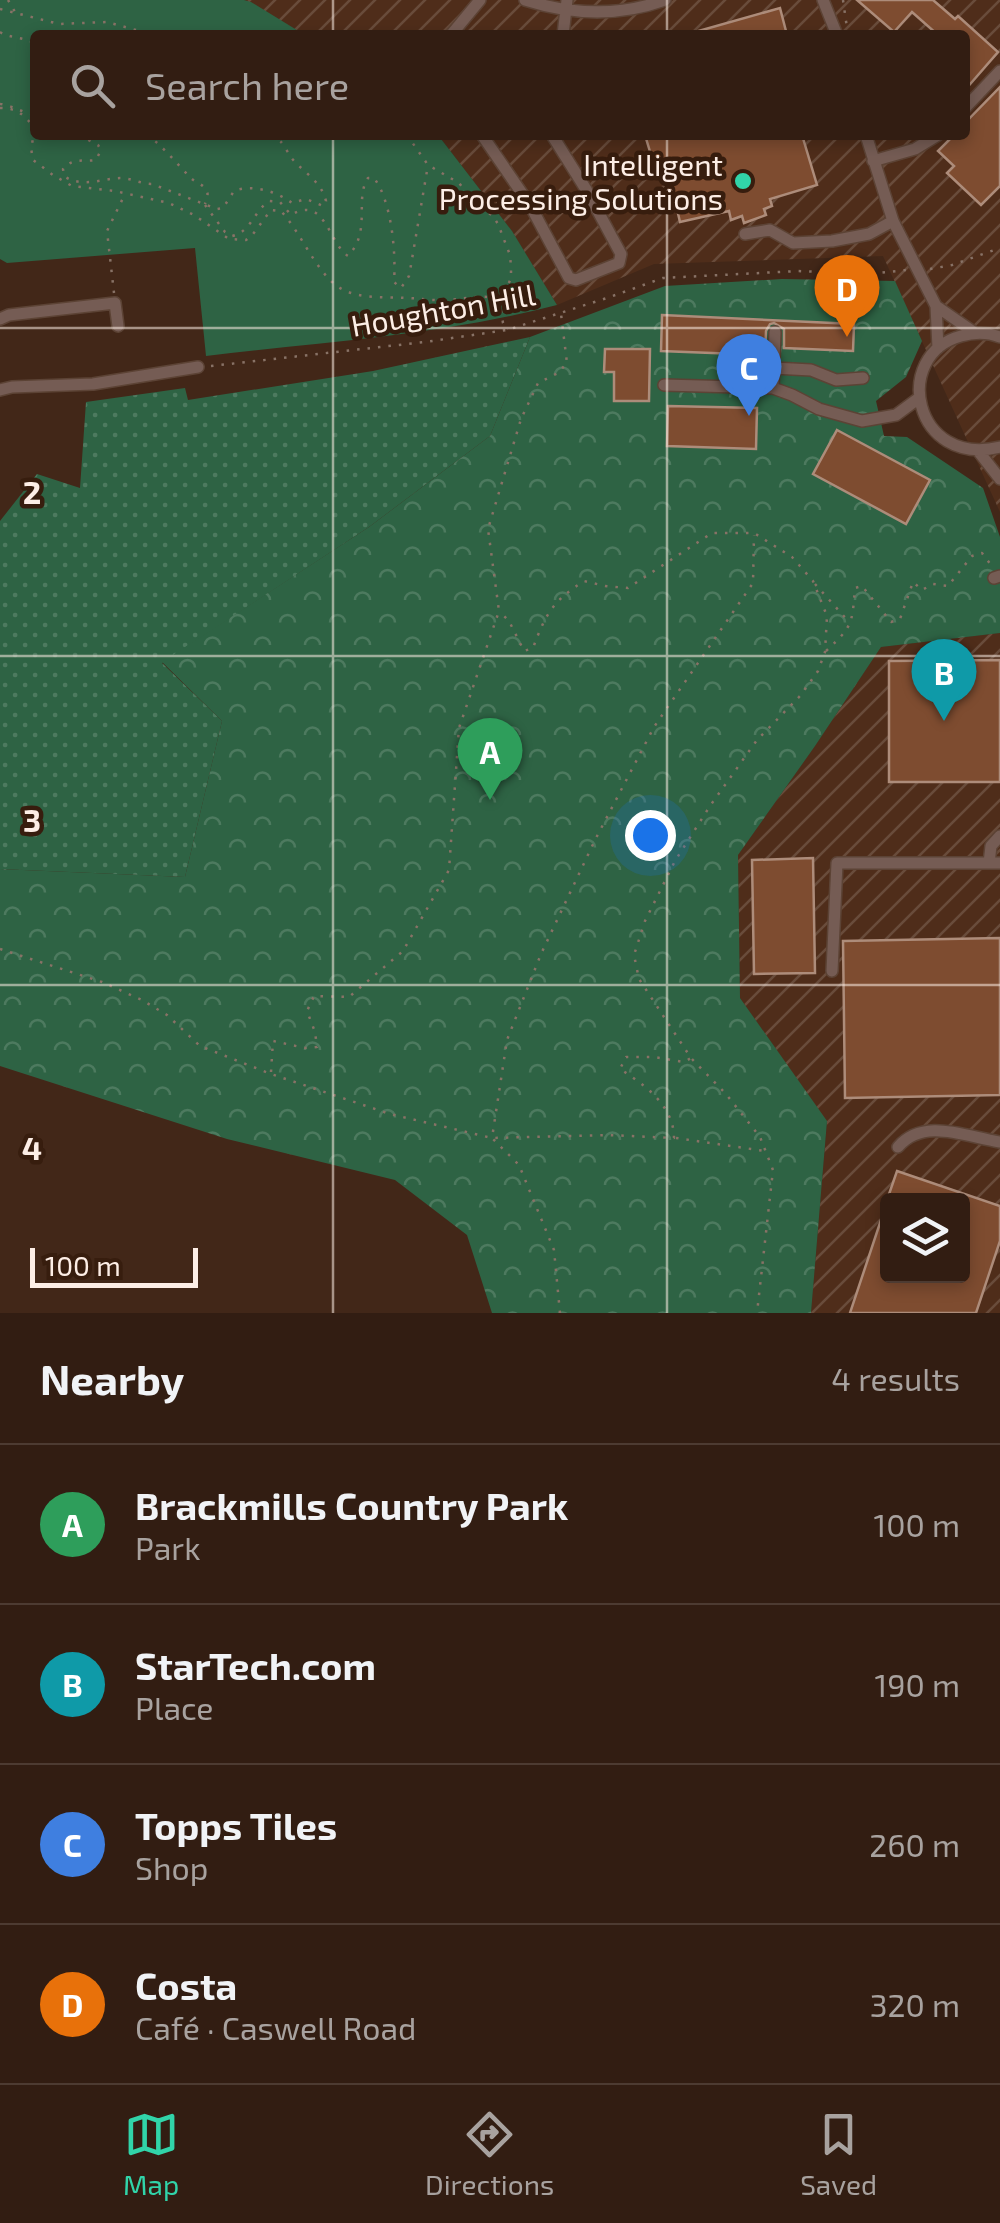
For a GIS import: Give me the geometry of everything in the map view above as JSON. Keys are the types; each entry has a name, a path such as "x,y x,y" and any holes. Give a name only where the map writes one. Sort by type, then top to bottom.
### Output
{"street":[{"path":"455,30 480,0"},
{"path":"525,0 566,5 588,13 632,10 664,0"},
{"path":"823,0 836,30"},
{"path":"834,0 836,30"},
{"path":"563,30 566,5"},
{"path":"970,103 1000,71"},
{"path":"485,140 530,205 570,278 576,280 619,263 621,254 588,190 555,140"},
{"path":"868,140 893,221 936,306 938,348"},
{"path":"874,161 915,149 930,140"},
{"path":"745,234 770,230 794,243 832,241 869,234 893,221"},
{"path":"0,319 116,302 118,326"},
{"path":"936,306 975,333"},
{"path":"773,388 775,332"},
{"path":"1000,338 975,333 956,337 938,348 920,380 919,398 928,424 942,439 979,452 1000,448"},
{"path":"0,390 93,384 198,367"},
{"path":"774,368 811,370 836,380 863,378"},
{"path":"664,384 773,388 819,409 862,421 896,415 928,424"},
{"path":"896,415 919,398"},
{"path":"979,452 1000,479"},
{"path":"832,971 837,863 995,863 991,846 1000,836"},
{"path":"898,1147 908,1137 923,1131 1000,1142"}],"path":[{"path":"8,0 15,12"},
{"path":"843,0 848,30"},
{"path":"0,9 59,24 107,22 136,30"},
{"path":"0,32 30,41"},
{"path":"0,106 10,105 30,115"},
{"path":"0,106 24,114 30,123"},
{"path":"34,140 32,154 36,164 72,186 169,203 238,241 250,237 270,210 281,211 310,256 331,281 345,290 388,299 500,298"},
{"path":"88,140 98,145 100,156 64,166 63,172 75,182 122,178 152,184 222,209 234,191 246,188 280,194 294,203 306,199 322,206 326,203 324,192 277,140"},
{"path":"156,140 204,188 208,195 204,205"},
{"path":"411,140 428,164 452,177 498,224 510,255 511,278 500,298 507,330"},
{"path":"204,205 232,236 242,233 268,201 280,202 291,214 299,209 308,210 328,225 339,248 348,256 361,232 364,185 368,178 374,178 390,224 394,282 401,288 409,276 428,164"},
{"path":"116,302 107,231 124,194"},
{"path":"928,270 1000,248"},
{"name":"Houghton Hill","path":"198,367 507,330 663,278 890,272"},
{"path":"271,1074 273,1041 317,1047 306,1011 314,996 349,997 403,952 448,870 459,728 499,611 488,529 521,419 538,383 568,363 561,314"},
{"path":"499,611 509,621 524,651 533,648 546,616 562,595 584,581 628,588 712,534 754,533 792,557 851,624"},
{"path":"492,1138 507,1040 541,954 594,840 654,727 754,583 754,533"},
{"path":"825,652 851,624 854,588 862,586 891,622 900,620 912,582 922,590 932,584 948,586 972,556 982,553 998,577"},
{"path":"757,1313 773,1170 760,1136 691,1058 639,979 634,955 645,921 675,861 710,806 756,740 800,696 818,671 825,652 827,616 813,582"},
{"path":"0,948 102,982 142,1000 167,1015 200,1046 390,1114 492,1138 608,1135 674,1138 765,1150"},
{"path":"674,1138 674,1124 660,1100 620,1069 626,1057 684,1062 691,1058"},
{"path":"492,1138 519,1165 554,1250 560,1313"}],"shaded area":[{"path":"244,0 1000,0 1000,512 883,256 654,264 557,305 511,230 442,140 970,140 970,30 296,30"},
{"path":"1000,633 1000,1313 811,1313 827,1122 740,998 738,855 881,647"}],"green space":[{"path":"0,0 244,0 297,30 30,30 30,140 442,140 512,231 557,305 427,331 206,356 195,248 7,263 0,259"},
{"path":"782,279 895,281 922,341 906,377 876,401 884,436 907,437 983,488 1000,537 1000,633 881,647 738,855 740,998 827,1121 811,1313 492,1313 467,1235 395,1180 227,1139 0,1066 0,869 185,877 222,721 162,662 369,527 490,436 530,337 665,286"},
{"path":"530,337 490,436 369,527 162,663 222,721 185,877 0,869 0,521 37,474 80,488 86,402 185,388 188,400 373,371"}],"building":[{"path":"857,0 933,0 955,19 958,16 998,52 970,84 970,30 932,30 912,12 892,30"},
{"path":"780,8 786,30 702,30"},
{"path":"1000,87 1000,186 981,205 947,173 954,166 938,151 949,140 970,140 970,118"},
{"name":"Intelligent Processing Solutions","path":"647,140 804,140 817,185 770,199 772,206 764,209 766,215 744,223 742,216 731,220 729,211 680,222 669,175 658,178"},
{"path":"662,315 854,324 853,351 784,348 784,329 774,323 766,331 765,355 661,351"},
{"path":"605,349 650,349 649,401 614,401 614,372 604,372"},
{"path":"668,406 757,408 756,449 667,446"},
{"path":"837,430 930,480 906,524 813,474"},
{"path":"1000,660 1000,782 889,782 889,661"},
{"path":"813,858 815,973 754,974 752,860"},
{"path":"1000,938 1000,1095 845,1098 843,941"},
{"path":"897,1171 962,1193 889,1193"},
{"path":"970,1196 1000,1206 1000,1241 976,1313 850,1313 880,1223 880,1283 970,1283"}],"place":[{"name":"Intelligent Processing Solutions","path":"743,181"},
{"name":"Costa","path":"847,337"},
{"name":"Topps Tiles","path":"749,416"},
{"name":"StarTech.com","path":"944,721"},
{"name":"Brackmills Country Park","path":"490,800"}]}
